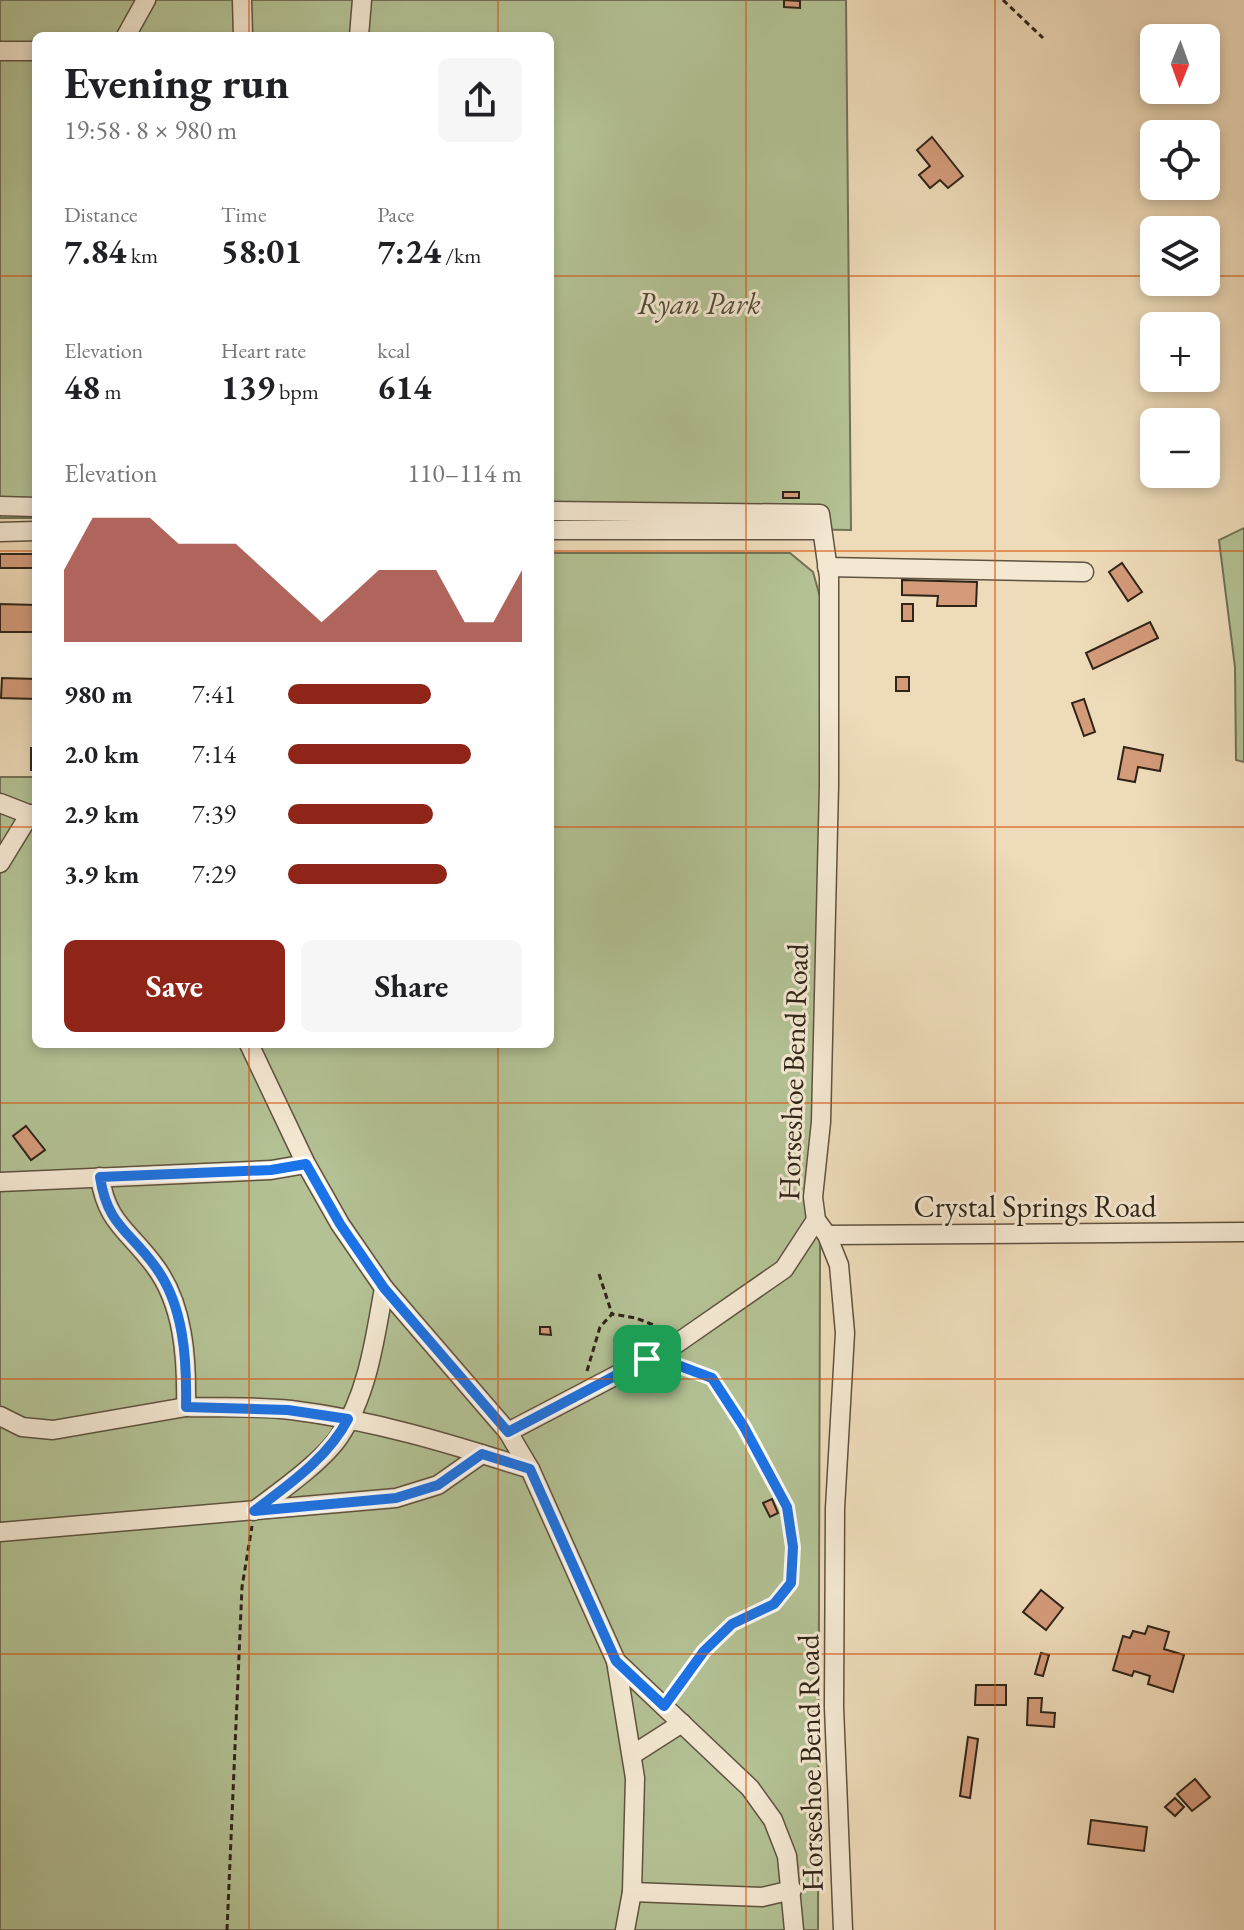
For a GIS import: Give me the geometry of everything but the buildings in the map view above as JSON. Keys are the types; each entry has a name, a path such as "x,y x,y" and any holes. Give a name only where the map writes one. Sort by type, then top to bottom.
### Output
{"street":[{"path":"128,32 146,0"},
{"path":"242,0 243,32"},
{"path":"359,32 362,0"},
{"path":"0,51 32,51"},
{"path":"0,506 32,507"},
{"path":"554,511 820,514 821,530 554,530"},
{"name":"Horseshoe Bend Road","path":"821,530 829,593 829,800 821,1122 813,1197 822,1228 839,1265 845,1333 835,1508 834,1676 843,1930"},
{"path":"0,532 32,531"},
{"path":"827,567 1084,572"},
{"path":"0,803 32,815"},
{"path":"0,863 32,816"},
{"path":"251,1048 306,1164 340,1224 384,1288 508,1432 530,1469 616,1661 635,1778 632,1892 625,1930"},
{"path":"0,1182 271,1170 306,1164"},
{"path":"100,1177 106,1206 116,1222 155,1265 181,1323 186,1407"},
{"path":"508,1432 684,1338 784,1269 822,1228"},
{"name":"Crystal Springs Road","path":"822,1228 1244,1232"},
{"path":"254,1511 338,1439 372,1353 384,1288"},
{"path":"0,1416 22,1427 53,1430 186,1407 288,1410 388,1427 530,1469"},
{"path":"0,1532 396,1498 438,1485 482,1454"},
{"path":"616,1661 750,1788 773,1820 787,1856 794,1930"},
{"path":"632,1755 682,1723"},
{"path":"632,1892 762,1897 792,1890"}],"path":[{"path":"1003,0 1043,38"},
{"path":"599,1274 612,1314"},
{"path":"612,1314 636,1318 684,1338"},
{"path":"579,1395 600,1327 612,1314"},
{"path":"647,1359 680,1366 712,1378 744,1427 787,1507 793,1547 791,1583 774,1604 732,1624 704,1651 664,1706"},
{"path":"227,1930 242,1587 254,1511"}],"green space":[{"name":"Ryan Park","path":"0,0 846,0 851,530 554,526 554,32 32,32 32,518 0,518"},
{"path":"1244,528 1244,762 1236,760 1235,667 1219,540"},
{"path":"554,553 790,553 813,572 822,604 818,1930 0,1930 0,777 32,777 32,1048 554,1048"}],"route":[{"path":"306,1164 340,1224 384,1288 508,1432 647,1359 680,1366 712,1378 744,1427 787,1507 793,1547 791,1583 774,1604 732,1624 704,1651 664,1706 616,1661 530,1469 482,1454 438,1485 396,1498 254,1511 338,1439 348,1419 288,1410 186,1407 181,1323 155,1265 116,1222 106,1206 100,1177 271,1170 306,1164"}]}
